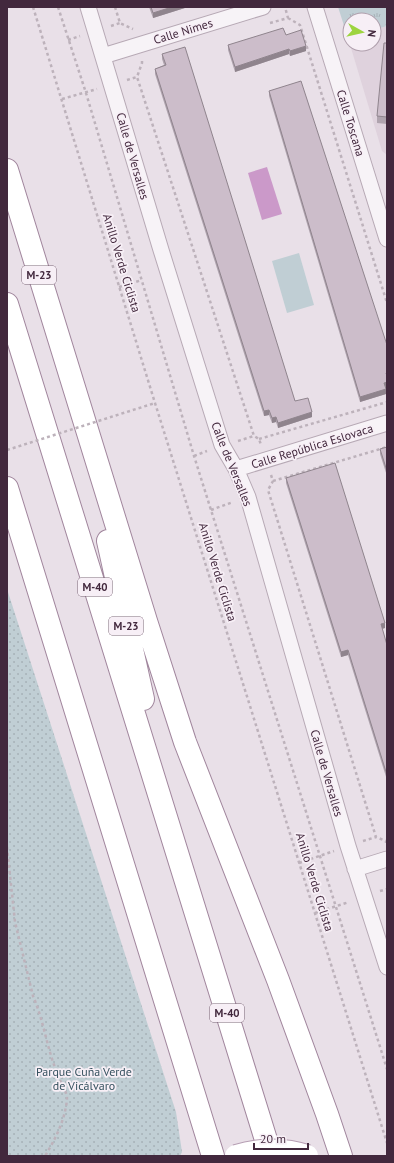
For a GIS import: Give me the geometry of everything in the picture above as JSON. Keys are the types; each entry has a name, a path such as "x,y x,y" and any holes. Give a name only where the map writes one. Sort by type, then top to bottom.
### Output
{"main road":[{"name":"M-23","path":"7,170 72,380 183,871"},
{"name":"M-40","path":"7,304 271,1156"},
{"path":"72,380 185,742 280,987 327,1114 340,1156"},
{"path":"7,488 213,1156"},
{"path":"7,513 40,599"},
{"path":"236,1156 253,1151 271,1149 289,1151 307,1156"}],"street":[{"name":"Calle de Versalles","path":"88,7 104,56 161,250 222,445 236,470 248,497 355,869 387,967"},
{"name":"Calle Nimes","path":"104,56 263,7"},
{"name":"Calle Toscana","path":"315,7 380,193 387,239"},
{"name":"Calle República Eslovaca","path":"236,470 387,423"},
{"path":"355,869 387,859"}],"path":[{"name":"Anillo Verde Ciclista","path":"33,7 387,1143"},
{"path":"58,7 86,92 194,456 387,1069"},
{"path":"115,7 120,23 133,28 142,63 137,76 254,436 259,439 273,481"},
{"path":"288,18 300,25 387,302"},
{"path":"119,287 142,280"},
{"path":"259,439 387,402"},
{"path":"7,450 156,403"},
{"path":"387,447 273,481 268,490 376,837 386,841 387,846"},
{"path":"7,847 15,922 33,996 38,1007 53,1064 67,1097 62,1123 54,1142 45,1156"},
{"path":"299,863 320,856"},
{"path":"315,913 335,906"}],"shaded area":[{"path":"387,26 387,155 382,151 352,52 382,52 382,28"},
{"path":"267,167 282,214 262,220 248,173"}],"green space":[{"path":"338,7 387,7 387,26 382,28 382,12 342,12 342,19"},
{"path":"299,253 314,305 287,313 272,261"},
{"name":"Parque Cuña Verde de Vicálvaro","path":"7,589 176,1112 182,1152 180,1156 7,1156"}],"building":[{"path":"151,7 172,7 153,13"},
{"path":"283,28 286,35 301,30 306,46 290,51 289,49 235,67 228,45"},
{"path":"384,43 387,43 387,117 377,116"},
{"path":"185,47 295,401 308,398 312,412 278,423 276,417 272,418 269,410 264,411 155,69 166,65 162,54"},
{"path":"301,81 387,345 387,382 384,383 386,389 360,397 269,91"},
{"path":"387,447 387,471 380,449"},
{"path":"335,463 385,623 381,624 387,645 387,775 348,650 341,652 286,478"}]}
